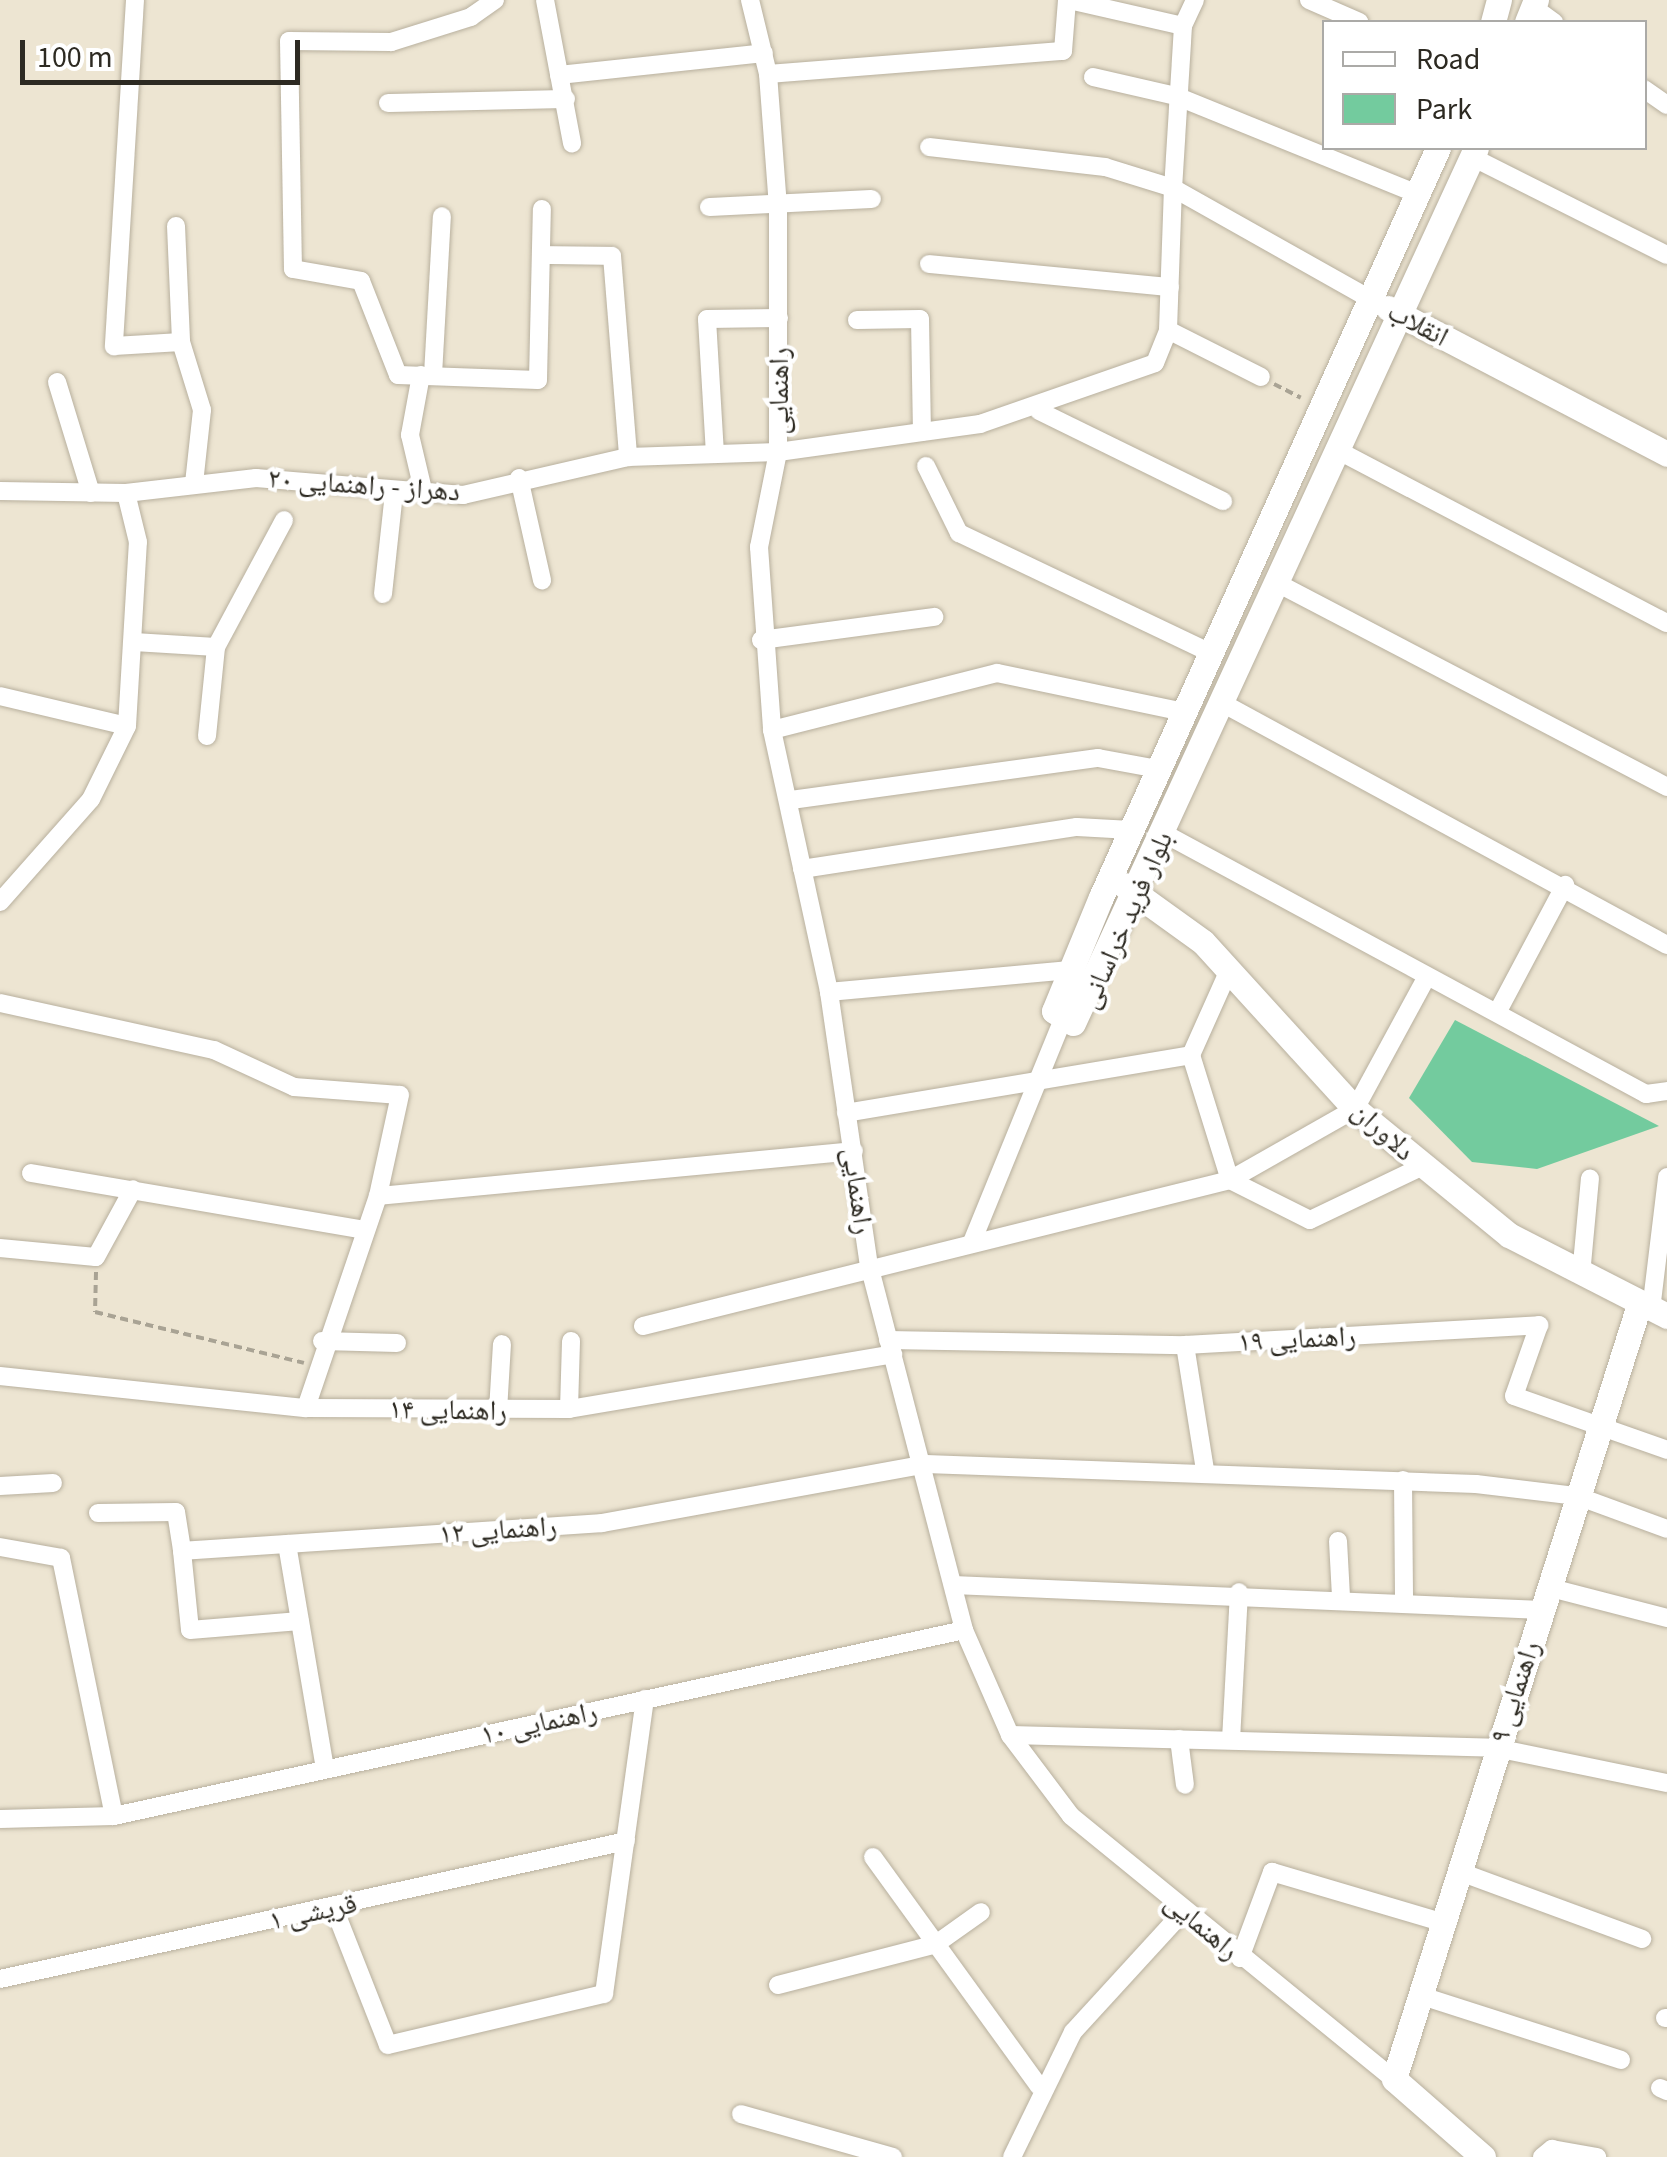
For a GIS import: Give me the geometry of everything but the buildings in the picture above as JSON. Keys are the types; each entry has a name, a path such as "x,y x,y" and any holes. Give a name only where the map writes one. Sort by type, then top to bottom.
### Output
{"street":[{"path":"135,0 114,346 181,342"},
{"path":"495,0 471,18 391,42 289,41 293,269 361,280 394,372 538,380 542,209"},
{"path":"545,0 572,143"},
{"name":"راهنمایی","path":"750,0 768,74 778,206 778,452 760,547 761,640 772,730 829,992 868,1265 926,1464 964,1630 1010,1735 1071,1816 1484,2157"},
{"path":"768,74 1063,52 1068,0 1182,26"},
{"path":"1195,0 1182,26 1176,96 1168,330 1261,377"},
{"path":"1309,0 1354,20"},
{"path":"558,75 764,53"},
{"path":"1092,77 1176,96 1417,194"},
{"path":"388,103 566,99"},
{"name":"انقلاب","path":"929,148 1105,167 1173,188 1370,299 1667,454"},
{"name":"بلوار فرید خراسانی","path":"1437,150 1110,876 1054,1011 1063,1019 1080,1023 1474,152"},
{"path":"1474,152 1667,256"},
{"path":"709,208 872,199"},
{"path":"424,494 410,435 427,374 442,216"},
{"path":"176,226 181,342 202,410 194,484"},
{"path":"542,255 612,256 628,457"},
{"path":"929,264 1170,287"},
{"path":"714,454 707,319 779,318"},
{"path":"856,320 920,319 922,432"},
{"name":"دهراز - راهنمایی ۲۰","path":"0,491 126,494 256,478 394,493 463,495 520,478 628,457 778,452 1038,411 1155,363 1168,330"},
{"path":"57,382 91,493"},
{"path":"1038,411 1223,501"},
{"path":"1339,451 1667,624"},
{"path":"926,466 958,533 1211,653"},
{"path":"520,478 542,580"},
{"path":"383,594 394,493"},
{"path":"0,895 91,800 127,726 138,542 126,494"},
{"path":"207,736 216,647 284,520"},
{"path":"1278,584 1667,787"},
{"path":"761,640 934,616"},
{"path":"134,642 216,647"},
{"path":"772,730 997,672 1184,712"},
{"path":"0,696 127,726"},
{"path":"1224,704 1565,885 1667,945"},
{"path":"790,800 1098,758 1158,769"},
{"path":"802,869 1077,827 1131,830"},
{"path":"1165,834 1646,1094 1667,1090"},
{"name":"دلاوران","path":"1110,876 1139,893 1230,968 1355,1109 1423,1166 1508,1234 1652,1310"},
{"path":"1498,1012 1565,885"},
{"path":"1230,968 1191,1054 1230,1180 1310,1220 1423,1166"},
{"path":"829,992 1072,970"},
{"path":"643,1326 868,1265 1230,1180 1355,1109 1426,978"},
{"path":"0,1003 214,1050 294,1087 400,1095 378,1196 322,1342 306,1408"},
{"path":"972,1242 1063,1019"},
{"path":"846,1113 1191,1054"},
{"path":"378,1196 854,1151"},
{"path":"31,1173 364,1230"},
{"path":"1652,1310 1667,1177"},
{"path":"1581,1275 1590,1178"},
{"path":"0,1248 96,1257 133,1189"},
{"name":"راهنمایی ۹","path":"1394,2080 1447,1924 1496,1748 1599,1427 1652,1310"},
{"name":"راهنمایی ۱۹","path":"891,1347 1185,1345 1540,1325 1514,1396 1599,1427"},
{"path":"569,1410 571,1341"},
{"path":"322,1342 397,1343"},
{"path":"498,1411 502,1344"},
{"path":"1185,1345 1205,1470"},
{"name":"راهنمایی ۱۴","path":"0,1376 306,1408 569,1410 891,1347"},
{"path":"1599,1427 1667,1450"},
{"name":"راهنمایی ۱۲","path":"182,1551 602,1523 926,1464 1205,1470 1404,1480 1577,1496 1667,1529"},
{"path":"1404,1480 1404,1600"},
{"path":"0,1486 53,1483"},
{"path":"98,1513 176,1512 190,1630 300,1620"},
{"path":"1338,1541 1341,1597"},
{"path":"287,1544 325,1770"},
{"path":"0,1547 61,1558 114,1816"},
{"path":"953,1585 1404,1600 1546,1599 1667,1618"},
{"path":"1232,1740 1239,1592"},
{"name":"راهنمایی ۱۰","path":"0,1818 114,1816 964,1630"},
{"path":"334,1908 388,2045 604,1994 645,1700"},
{"path":"1010,1735 1496,1748 1667,1783"},
{"path":"1179,1739 1185,1785"},
{"name":"قریشی ۱","path":"0,1979 626,1841"},
{"path":"872,1857 1039,2086"},
{"path":"1240,1958 1272,1872 1447,1924"},
{"path":"1463,1873 1642,1939"},
{"path":"778,1986 936,1944 981,1912"},
{"path":"1012,2157 1039,2086 1073,2032 1184,1912"},
{"path":"1422,1996 1621,2060"},
{"path":"741,2114 893,2157"},
{"path":"1542,2157 1552,2149 1597,2157"}],"path":[{"path":"1261,377 1321,408"},
{"path":"96,1257 95,1312 315,1365"}],"green space":[{"path":"1455,1020 1659,1126 1537,1169 1472,1162 1409,1098"}]}
